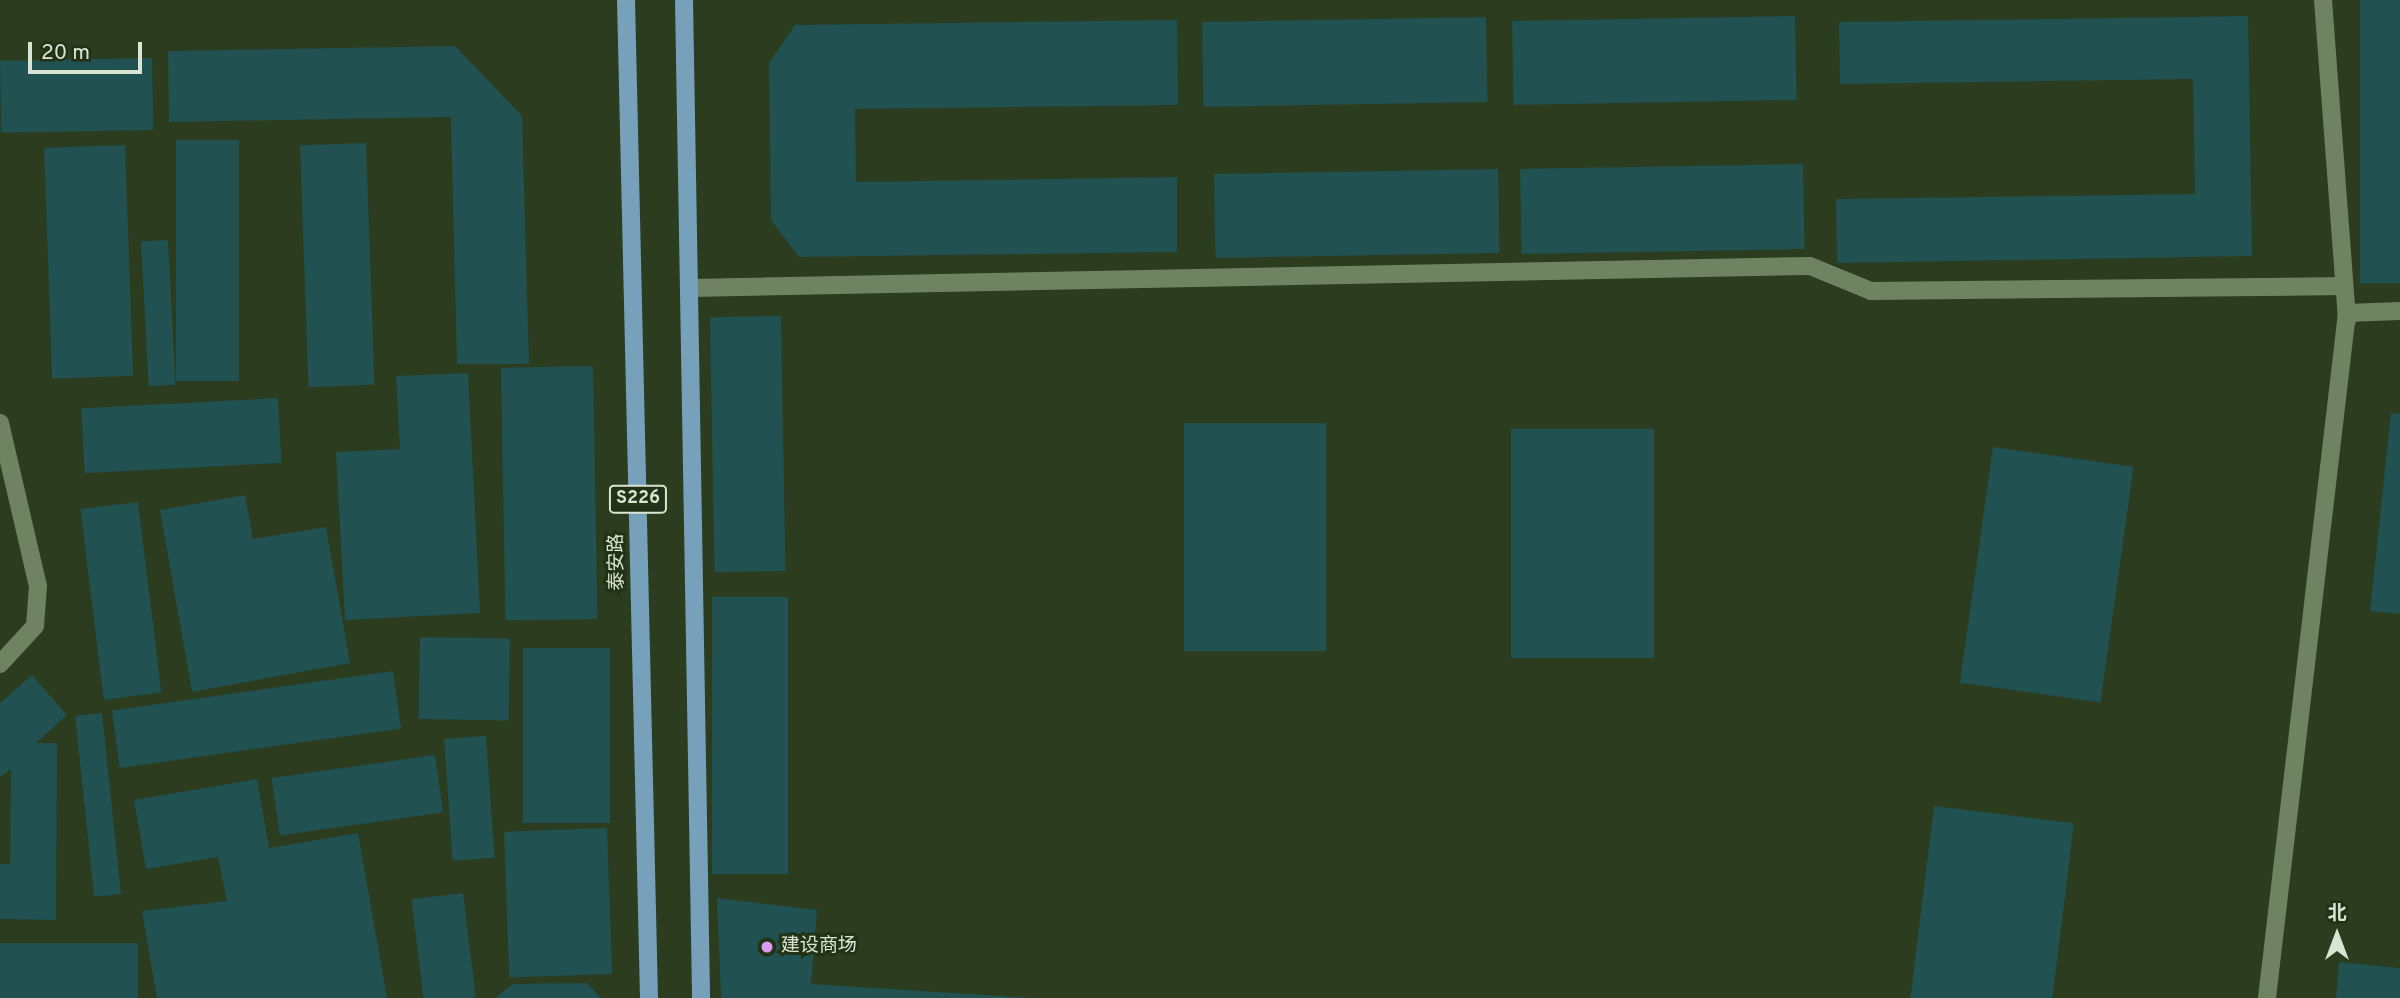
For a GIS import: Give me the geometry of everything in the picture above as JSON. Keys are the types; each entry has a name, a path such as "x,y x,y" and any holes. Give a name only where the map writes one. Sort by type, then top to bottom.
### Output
{"main road":[{"name":"泰安路","path":"626,0 649,998"},
{"name":"S226","path":"684,0 701,998"}],"street":[{"path":"2267,998 2347,316 2323,0"},
{"path":"691,288 1810,266 1871,291 2344,286"},
{"path":"2347,316 2400,311"},
{"path":"0,423 38,586 35,626 0,664"}],"building":[{"path":"2360,0 2400,0 2400,283 2360,283"},
{"path":"1795,16 1796,100 1514,105 1512,21"},
{"path":"2248,16 2252,256 1837,263 1836,199 2195,194 2193,79 1840,84 1839,22"},
{"path":"1486,17 1487,102 1204,107 1202,22"},
{"path":"1177,20 1178,105 855,109 856,182 1177,177 1177,252 799,257 771,220 769,63 795,25"},
{"path":"455,46 522,116 529,364 457,364 451,117 169,122 168,51"},
{"path":"152,58 153,130 1,133 0,61"},
{"path":"176,140 239,140 239,381 176,381"},
{"path":"366,143 374,385 308,387 300,145"},
{"path":"125,145 133,376 52,379 44,148"},
{"path":"1803,164 1804,249 1522,254 1520,169"},
{"path":"1498,169 1499,253 1216,258 1214,174"},
{"path":"168,240 176,385 149,386 141,241"},
{"path":"781,316 785,571 714,572 710,317"},
{"path":"593,366 597,619 505,621 501,368"},
{"path":"468,373 480,613 345,620 336,452 400,449 396,376"},
{"path":"278,398 281,463 85,473 81,408"},
{"path":"2391,413 2400,414 2400,614 2370,611"},
{"path":"1184,423 1326,423 1326,651 1184,651"},
{"path":"1511,429 1654,429 1654,658 1511,658"},
{"path":"1993,447 2134,467 2100,702 1960,683"},
{"path":"245,495 253,539 326,527 350,663 192,692 160,510"},
{"path":"138,502 161,693 104,700 80,509"},
{"path":"712,597 788,597 788,874 712,874"},
{"path":"420,637 510,639 509,721 419,719"},
{"path":"523,648 610,648 610,823 523,823"},
{"path":"393,671 401,728 120,768 112,711"},
{"path":"32,675 67,715 36,743 57,743 56,920 0,919 0,864 10,864 11,769 0,777 0,703"},
{"path":"102,713 121,894 94,897 75,716"},
{"path":"486,736 495,858 453,861 444,739"},
{"path":"435,755 443,812 280,835 272,778"},
{"path":"257,779 269,848 358,833 387,998 157,998 142,911 227,901 218,857 146,869 134,800"},
{"path":"1934,806 2074,823 2052,998 1910,998"},
{"path":"607,828 612,974 509,978 504,832"},
{"path":"463,893 476,997 424,998 411,899"},
{"name":"建设商场","path":"717,898 817,910 811,984 1033,998 721,998"},
{"path":"0,943 138,943 138,998 0,998"},
{"path":"2339,962 2400,968 2400,998 2336,998"},
{"path":"587,983 601,998 495,998 513,984"}],"place":[{"name":"建设商场","path":"767,947"}]}
